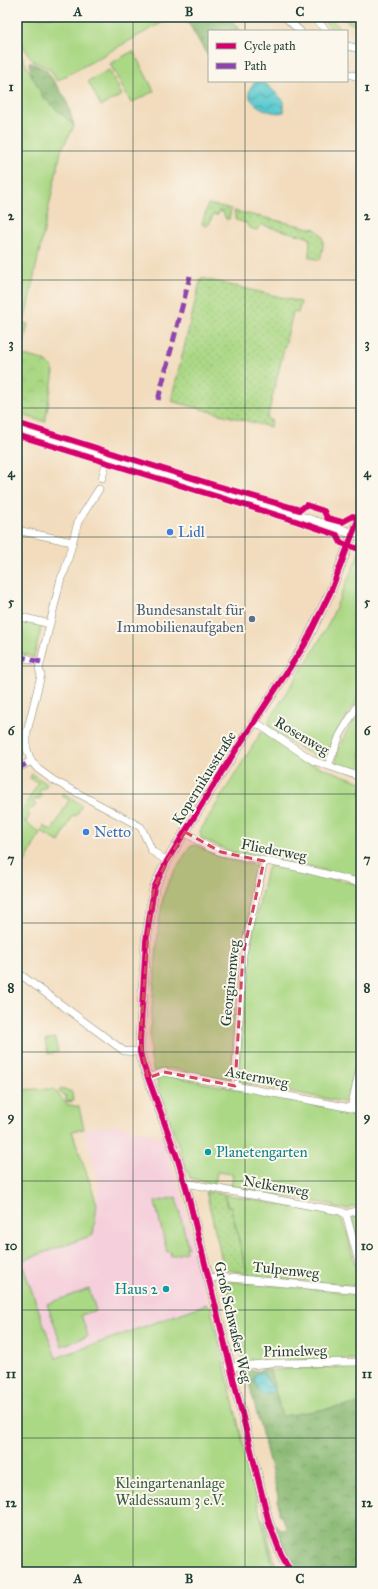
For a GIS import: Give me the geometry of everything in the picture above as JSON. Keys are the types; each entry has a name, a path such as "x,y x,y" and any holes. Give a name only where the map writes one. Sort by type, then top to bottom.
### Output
{"street":[{"path":"285,17 299,30"},
{"path":"313,17 327,30"},
{"path":"348,47 361,49"},
{"path":"348,74 361,77"},
{"path":"17,428 357,535"},
{"path":"102,478 108,457"},
{"path":"99,489 78,522 65,570 61,578 39,669 41,675 27,732 27,749 31,761 38,769 53,780 141,827 152,851 167,861"},
{"name":"Kopernikusstraße","path":"148,1078 140,1052 148,918 154,888 167,861 223,770 297,657 319,618 357,535 361,512"},
{"path":"17,530 72,542"},
{"path":"17,616 50,624"},
{"path":"17,656 41,662"},
{"path":"328,766 340,735 361,700"},
{"name":"Rosenweg","path":"255,722 301,754 361,778"},
{"path":"17,769 31,761"},
{"name":"Fliederweg","path":"185,832 208,847 221,852 361,883"},
{"name":"Georginenweg","path":"235,1086 242,960 264,861"},
{"path":"17,972 124,1051 140,1052"},
{"path":"350,1108 361,1063"},
{"name":"Asternweg","path":"148,1078 164,1072 361,1110"},
{"name":"Groß Schwaßer Weg","path":"148,1078 186,1185 269,1523 281,1554 291,1572"},
{"name":"Nelkenweg","path":"186,1185 191,1184 340,1211 346,1214"},
{"path":"361,1209 346,1214 361,1270"},
{"name":"Tulpenweg","path":"209,1278 219,1277 361,1290"},
{"name":"Primelweg","path":"230,1367 271,1363 361,1362"}],"highlighted area":[{"path":"185,832 221,852 264,861 243,954 235,1086 164,1072 148,1078 140,1041 149,919 154,888 167,861"}],"shaded area":[{"path":"120,1125 163,1138 180,1188 208,1302 207,1304 57,1359 21,1260 93,1235 99,1182 84,1129"}],"green space":[{"path":"20,17 172,17 57,81 50,69 34,62 24,48 19,33"},
{"path":"187,17 229,17 239,30 208,30 208,56 189,24"},
{"path":"320,17 329,17 342,30 333,30"},
{"path":"342,17 361,17 361,27 348,22"},
{"path":"17,48 43,97 74,126 61,151 24,323 17,321"},
{"path":"133,51 154,91 131,103 110,64"},
{"path":"29,62 46,70 66,99 74,126 61,150 17,155 17,117 32,77"},
{"path":"109,70 122,95 101,106 88,81"},
{"path":"208,204 231,209 229,219 226,219 223,212 219,211 218,215 213,215 207,226 202,224"},
{"path":"234,211 315,229 319,232 323,239 320,260 309,257 310,239 307,237 262,225 257,230 249,228 246,223 236,220"},
{"path":"201,278 301,302 298,313 293,312 267,419 272,421 270,427 171,401"},
{"path":"17,321 28,324 21,355 45,361 52,367 54,372 45,422 17,413"},
{"path":"361,549 361,694 338,730 328,756 321,759 292,744 270,728 269,720 311,655 328,625"},
{"path":"17,619 42,624 34,657 17,652"},
{"path":"361,709 361,774 337,766 337,759 340,744"},
{"path":"262,731 309,763 361,782 361,880 312,867 231,852 201,838 200,831"},
{"path":"32,774 47,784 44,789 41,788 39,793 42,795 39,799 36,798 33,803 36,805 33,809 30,808 28,813 30,815 26,822 24,821 40,833 17,878 17,811 21,813 38,783 30,778"},
{"path":"63,793 82,805 76,816 73,815 59,842 41,832 44,826 52,831 69,800 61,795"},
{"path":"196,845 220,857 254,865 258,870 236,982 232,1079 226,1080 169,1068 154,1072 150,1054 150,1035 159,920 164,894 168,883 190,846"},
{"path":"273,865 361,885 361,1047 349,1097 344,1102 239,1082 238,1080 247,960 267,868"},
{"path":"55,1038 58,1052 48,1054 45,1040"},
{"path":"164,1075 361,1114 361,1204 348,1209 334,1208 334,1205 231,1187 233,1174 217,1172 215,1184 190,1178 158,1086 158,1076"},
{"path":"61,1088 72,1092 73,1101 66,1102 66,1096 59,1092"},
{"name":"Kleingartenanlage Waldessaum 3 e.V.","path":"54,1089 66,1104 79,1107 84,1129 72,1131 97,1204 93,1235 21,1261 56,1358 207,1304 210,1306 274,1572 17,1572 17,1090"},
{"path":"206,1191 224,1194 227,1207 231,1207 248,1274 224,1269"},
{"path":"224,1194 340,1216 346,1229 360,1284 356,1286 248,1276 231,1207 228,1207"},
{"path":"176,1197 188,1247 185,1248 186,1252 171,1256 170,1251 167,1252 155,1202"},
{"path":"361,1214 361,1256 352,1217"},
{"path":"225,1281 354,1293 361,1296 361,1359 244,1363"},
{"path":"89,1289 96,1310 81,1315 88,1336 62,1346 47,1304"},
{"path":"361,1367 361,1403 282,1416 270,1370 293,1368"},
{"path":"269,1368 282,1416 361,1403 361,1572 296,1572 286,1554 275,1524 280,1530 288,1529 279,1513 278,1496 246,1371 248,1369 259,1371"},
{"path":"261,1518 264,1520 277,1572 274,1572"}],"water":[{"path":"255,82 264,82 284,101 284,112 272,112 255,103 249,94 250,88"},
{"path":"262,1372 274,1391 266,1395 260,1394 254,1380 255,1374"}],"marked path":[{"path":"158,400 190,276"},
{"path":"17,656 41,662"},
{"path":"17,769 26,764"}],"cycle path":[{"path":"17,423 211,484 300,510 306,505 324,511 327,518 342,522 353,516 361,520"},
{"path":"17,435 296,521 337,535 341,543 359,549 361,544"},
{"path":"291,1572 281,1554 269,1523 187,1191 178,1160 140,1052 146,941 154,888 167,861 223,770 305,644 330,593 361,512"}],"place":[{"name":"Lidl","path":"170,532"},
{"name":"Bundesanstalt für Immobilienaufgaben","path":"252,619"},
{"name":"Netto","path":"86,832"},
{"name":"Planetengarten","path":"208,1152"},
{"name":"Haus 2","path":"166,1289"}]}
